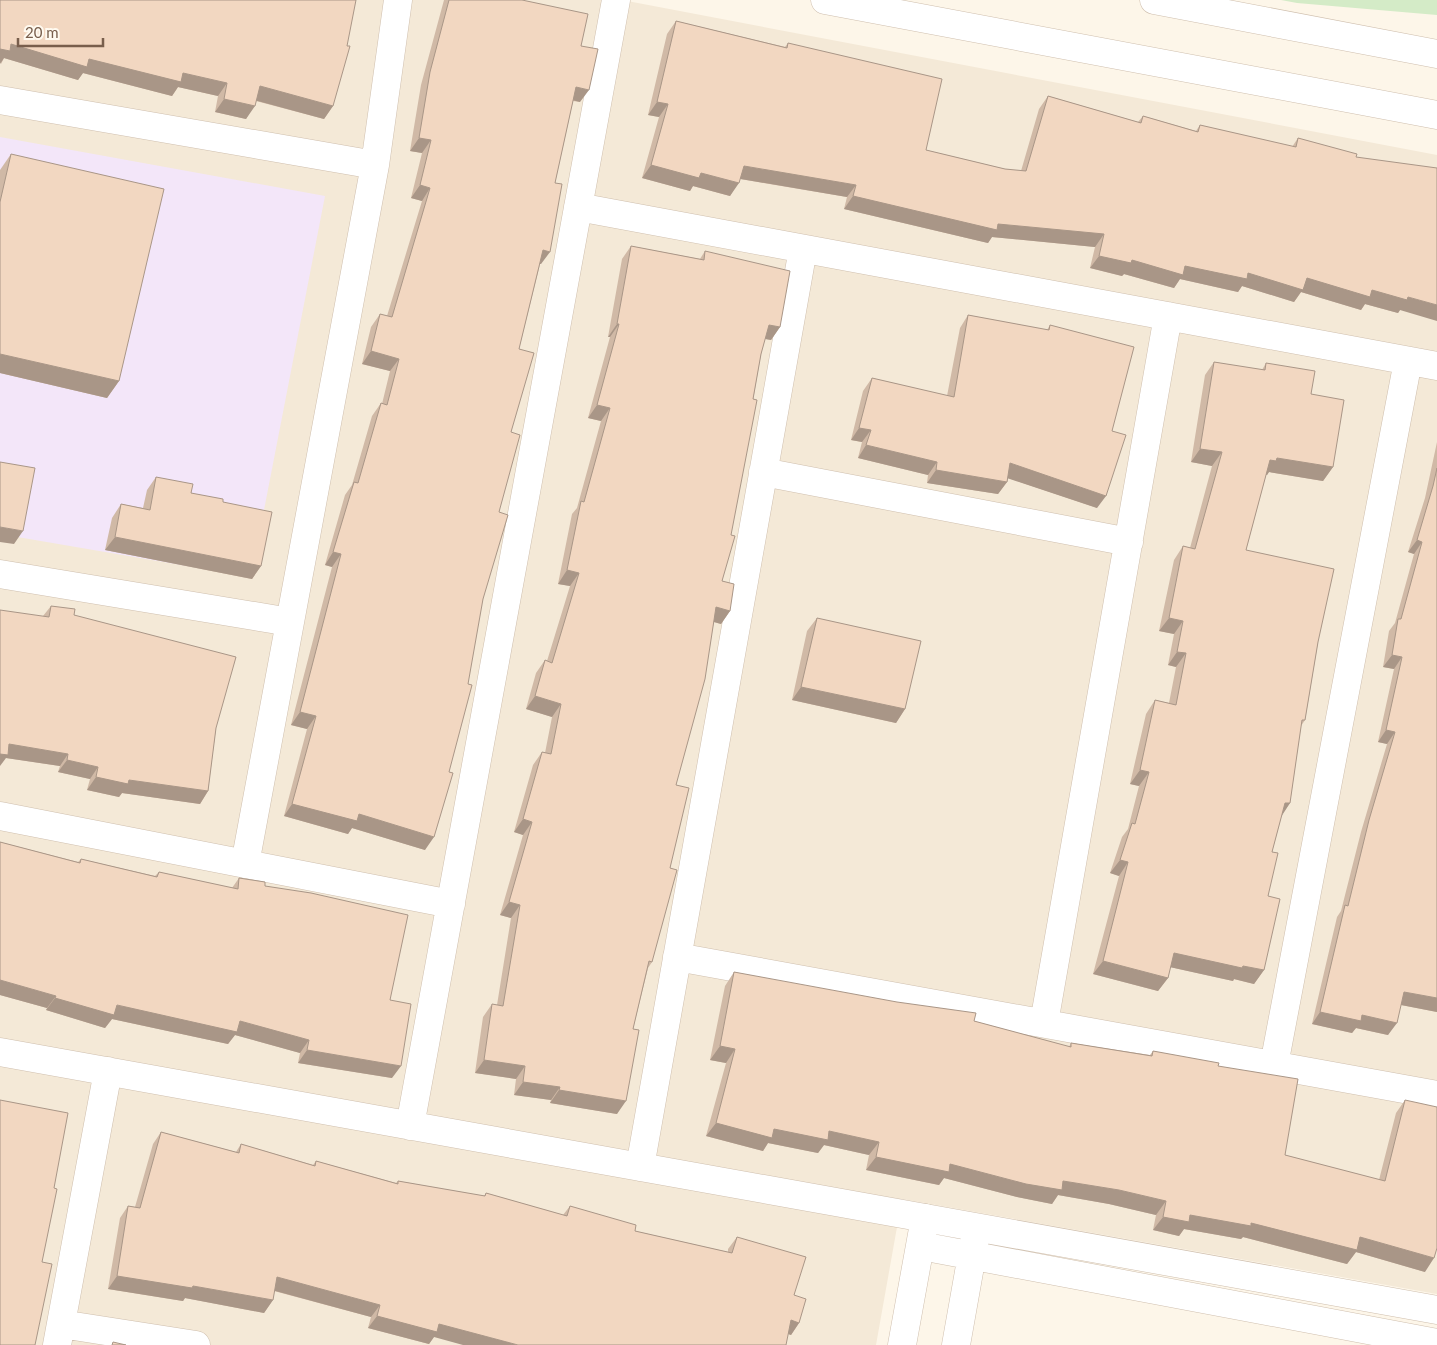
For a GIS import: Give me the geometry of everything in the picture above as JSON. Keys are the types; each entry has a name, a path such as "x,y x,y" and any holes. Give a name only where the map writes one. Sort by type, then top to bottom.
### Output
{"street":[{"path":"245,864 375,164 398,0"},
{"path":"410,1126 616,0"},
{"path":"825,0 1437,116"},
{"path":"1154,0 1437,54"},
{"path":"0,100 375,164"},
{"path":"578,207 1437,366"},
{"path":"640,1167 803,249"},
{"path":"1044,1023 1168,316"},
{"path":"1274,1065 1408,361"},
{"path":"763,472 1128,542"},
{"path":"0,574 290,622"},
{"path":"0,816 451,904"},
{"path":"677,957 1437,1095"},
{"path":"0,1052 1437,1310"},
{"path":"108,1071 59,1335 196,1345"},
{"path":"902,1345 925,1218"},
{"path":"956,1345 977,1227"},
{"path":"921,1246 1437,1343"}],"shaded area":[{"path":"0,0 622,0 1437,155 1437,1294 902,1199 876,1345 0,1345"},
{"path":"0,137 325,196 251,577 0,534"}],"green space":[{"path":"1281,0 1437,0 1437,15 1297,3"}],"building":[{"path":"0,0 356,0 347,46 350,46 333,106 260,86 255,106 224,99 227,83 183,73 181,82 89,59 87,67 11,44 10,51 0,49"},
{"path":"449,0 522,0 588,14 581,46 598,49 589,90 576,87 555,183 562,184 550,252 543,250 519,349 534,353 511,432 520,435 499,512 508,515 483,599 468,684 472,685 449,772 453,773 434,837 359,814 357,821 292,804 316,716 300,712 341,554 333,552 354,482 358,483 381,403 387,405 399,359 371,351 380,314 392,317 430,188 420,185 431,140 419,138 430,72"},
{"path":"676,21 787,48 788,43 942,79 926,150 1005,169 1026,171 1048,96 1141,123 1143,116 1198,132 1200,125 1296,147 1298,138 1357,154 1356,157 1437,168 1437,305 1408,297 1407,300 1372,290 1370,297 1307,278 1303,290 1248,273 1247,279 1185,266 1183,275 1132,260 1131,263 1099,256 1104,234 998,224 997,230 853,196 856,185 744,166 739,183 701,173 699,178 651,165 668,104 657,102"},
{"path":"11,154 164,189 119,381 0,354 0,202"},
{"path":"631,246 704,260 705,251 790,271 780,327 769,325 761,354 753,399 757,400 731,535 735,536 722,581 734,584 730,611 716,607 705,679 676,785 689,788 670,868 677,870 652,962 649,961 633,1029 639,1030 626,1101 559,1090 560,1087 523,1082 525,1066 484,1060 492,1004 503,1006 520,905 509,902 532,822 523,819 542,752 551,754 561,704 535,696 545,660 552,663 579,573 567,570 581,501 584,502 610,408 597,405 619,324 617,324"},
{"path":"968,315 1049,330 1050,325 1134,347 1112,431 1126,435 1106,496 1010,463 1007,482 936,470 937,462 866,445 871,430 859,428 872,378 954,397"},
{"path":"1214,362 1265,370 1266,363 1315,371 1311,394 1344,400 1333,467 1277,458 1276,461 1270,460 1246,550 1334,569 1318,642 1305,720 1302,720 1290,803 1285,803 1272,852 1278,853 1268,896 1280,899 1264,970 1243,966 1242,968 1174,953 1168,978 1103,961 1128,862 1120,860 1132,823 1135,824 1149,772 1140,770 1155,700 1176,705 1186,653 1177,652 1183,621 1169,618 1183,546 1195,549 1222,452 1200,449"},
{"path":"0,462 35,468 23,531 0,527"},
{"path":"1437,468 1437,998 1404,992 1397,1023 1362,1015 1361,1021 1320,1012 1345,905 1348,906 1369,820 1395,732 1386,730 1402,657 1392,655 1398,619 1401,619 1422,542 1417,540"},
{"path":"156,477 193,484 191,493 272,512 261,566 115,537 121,504 150,510"},
{"path":"51,606 75,609 74,615 236,657 216,728 208,791 129,780 128,784 96,777 98,767 67,760 68,754 9,744 8,755 0,754 0,610 49,617"},
{"path":"817,618 921,641 905,709 801,687"},
{"path":"0,842 80,863 81,859 157,877 159,872 238,889 239,878 265,882 265,886 311,893 408,915 390,1000 411,1004 401,1066 307,1050 309,1040 240,1021 237,1032 117,1005 114,1015 0,980"},
{"path":"734,972 897,1002 976,1013 974,1021 1071,1047 1071,1043 1152,1056 1153,1051 1219,1063 1218,1066 1298,1079 1285,1155 1385,1181 1405,1100 1437,1107 1437,1248 1434,1258 1360,1237 1357,1250 1251,1223 1251,1226 1190,1215 1189,1222 1163,1217 1166,1201 1119,1190 1063,1181 1062,1190 1026,1184 950,1164 949,1172 876,1157 879,1142 829,1131 828,1140 774,1129 772,1138 716,1123 735,1049 720,1046"},
{"path":"0,1100 68,1113 54,1188 57,1189 42,1262 52,1264 35,1345 0,1345"},
{"path":"161,1132 239,1153 241,1144 315,1166 316,1161 398,1184 398,1181 485,1196 486,1193 567,1216 570,1206 636,1225 635,1231 732,1253 737,1237 806,1257 794,1295 806,1299 799,1323 791,1320 786,1345 518,1345 439,1324 437,1332 377,1316 380,1305 277,1277 273,1300 193,1286 192,1288 117,1276 128,1206 140,1208"},
{"path":"113,1342 126,1345 112,1345"}]}
